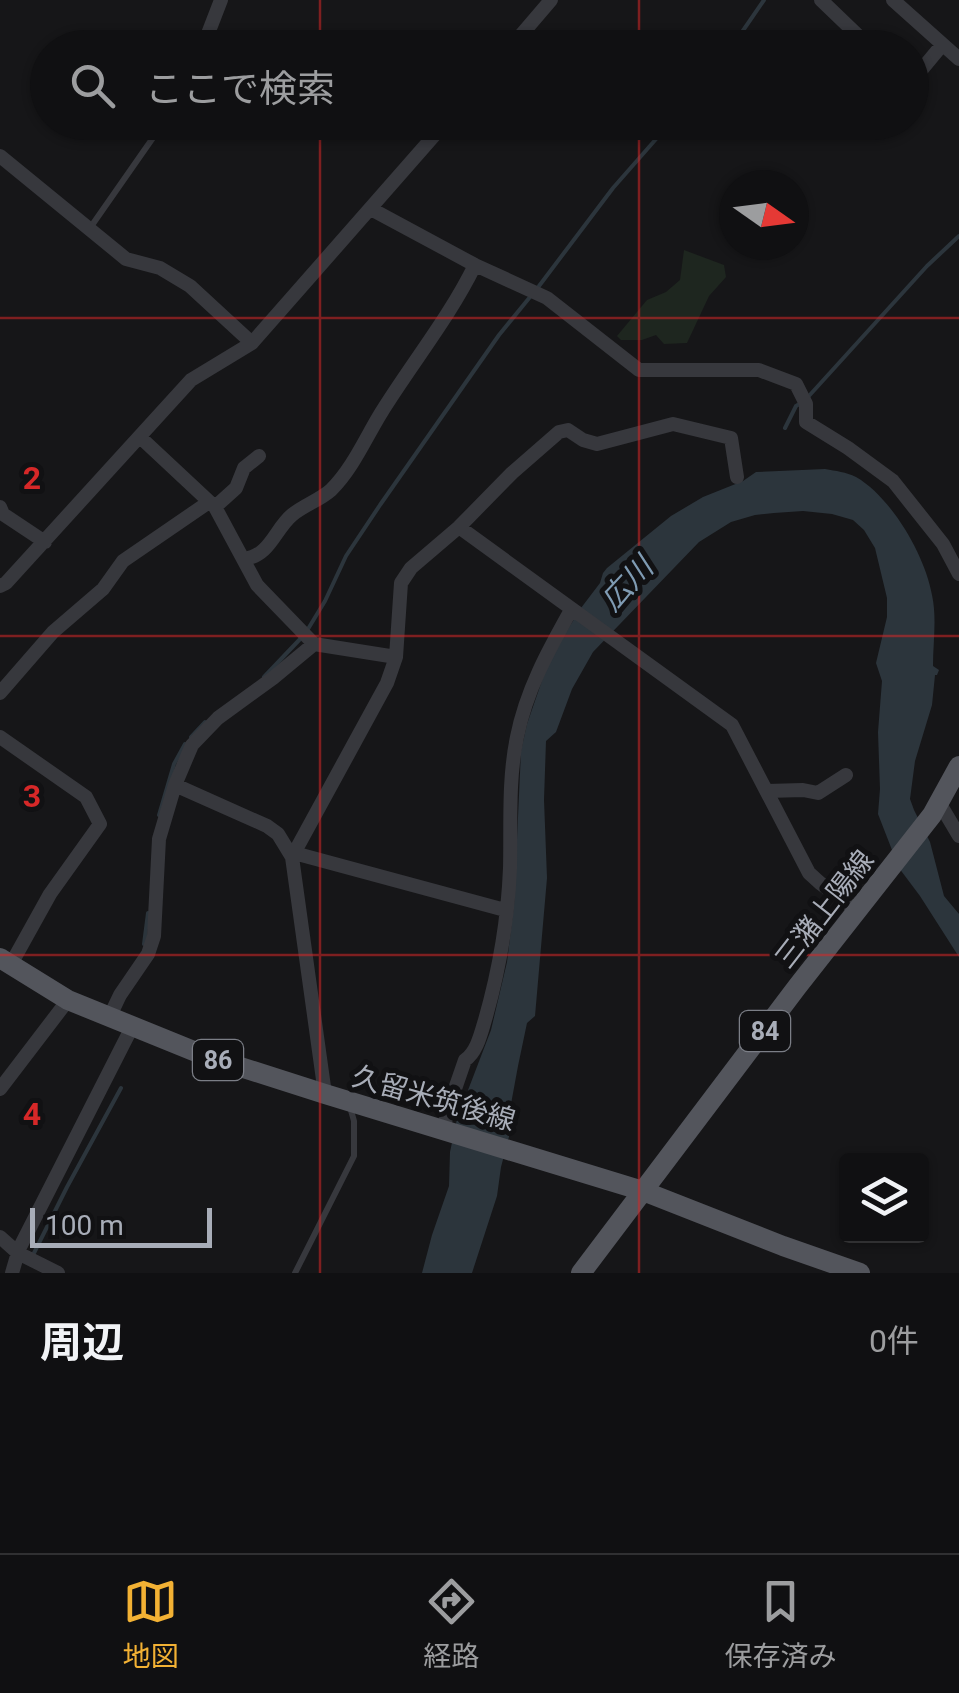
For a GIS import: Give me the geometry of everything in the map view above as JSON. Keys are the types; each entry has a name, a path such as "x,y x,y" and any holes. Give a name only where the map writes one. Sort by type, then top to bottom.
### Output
{"main road":[{"name":"三潴上陽線","path":"581,1273 936,809 959,766"},
{"name":"久留米筑後線","path":"5,962 68,1000 206,1056 643,1191 860,1273"}],"street":[{"path":"209,30 221,0"},
{"path":"525,30 551,0"},
{"path":"821,0 852,30"},
{"path":"894,0 926,30"},
{"path":"929,33 959,59"},
{"path":"929,61 942,45"},
{"path":"0,586 46,542 192,380 252,343 430,140"},
{"path":"0,156 126,259 160,268 190,286 252,343"},
{"path":"371,209 475,265 547,298 639,370 759,370 796,384 806,404 806,422 894,481 943,544 959,574"},
{"path":"244,559 255,558 271,544 290,516 330,491 457,302 475,265"},
{"path":"293,855 388,683 396,657 402,582 411,568 559,432 568,430 596,444 674,424 730,438 737,477"},
{"path":"140,437 212,504 257,584 314,644 396,657"},
{"path":"0,694 53,632 102,589 124,561 236,488 244,468 259,456"},
{"path":"0,506 3,514 46,542"},
{"path":"459,527 732,725 809,873 858,910"},
{"path":"447,1130 447,1112 482,1030 498,973 510,870 516,738 540,670 573,612"},
{"path":"109,1018 148,954 154,936 159,839 174,784 192,745 218,718 314,644"},
{"path":"0,737 86,797 100,824 5,962"},
{"path":"767,791 818,793 846,775"},
{"path":"174,784 267,826 293,855 325,1094"},
{"path":"936,809 959,836"},
{"path":"293,855 505,910"},
{"path":"0,1089 68,1000"},
{"path":"12,1273 27,1257 132,1027"},
{"path":"0,1237 58,1273"}],"lane":[{"path":"89,228 151,140"},
{"path":"295,1273 354,1156 354,1120 349,1102"}],"shaded area":[{"path":"684,250 724,265 726,277 709,296 687,343 664,344 656,335 621,340 617,336 647,300 666,292 680,280"}],"water":[{"name":"広川","path":"825,469 856,477 882,498 914,545 928,579 934,613 933,666 939,670 915,761 910,799 930,842 944,896 959,914 959,957 899,868 878,814 882,681 876,663 887,617 887,598 875,548 853,520 832,514 774,513 731,522 699,542 593,652 572,689 556,732 546,741 547,878 535,1016 527,1023 497,1196 472,1273 422,1273 449,1186 450,1152 457,1119 491,1030 507,962 514,905 521,751 545,672 558,645 607,568 671,516 756,472"}],"waterway":[{"path":"743,30 764,0"},
{"path":"536,290 613,188 655,140"},
{"path":"808,397 959,236"},
{"path":"308,629 346,556 380,505 530,297"},
{"path":"785,428 801,403"},
{"path":"264,677 302,637"},
{"path":"191,737 205,722"},
{"path":"159,815 174,764 185,744"},
{"path":"144,944 148,913"},
{"path":"32,1257 121,1088"}]}
